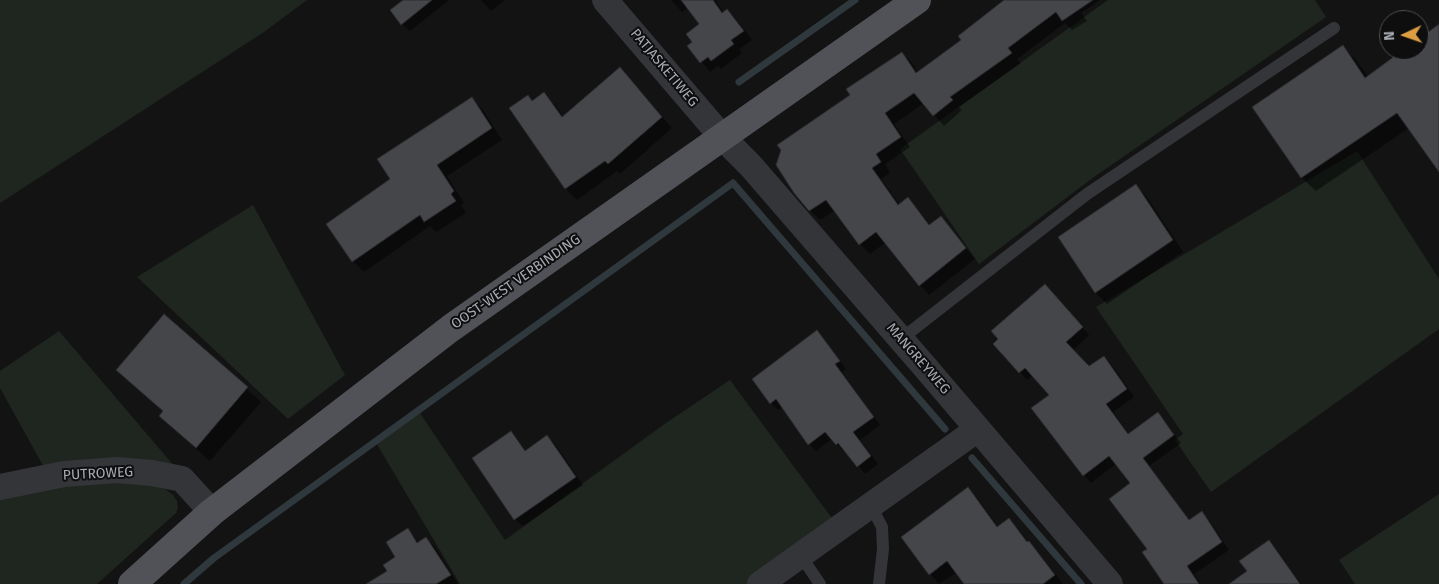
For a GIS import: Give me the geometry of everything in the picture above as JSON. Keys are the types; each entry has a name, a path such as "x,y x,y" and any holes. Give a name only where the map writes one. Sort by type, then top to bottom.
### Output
{"main road":[{"name":"OOST-WEST VERBINDING","path":"132,584 212,512 451,328 917,0"}],"street":[{"name":"PATJASKETIWEG","path":"605,0 722,137"},
{"name":"MANGREYWEG","path":"722,137 750,165 1110,584"},
{"path":"760,584 978,430"},
{"name":"PUTROWEG","path":"0,487 64,474 117,470 152,473 182,479 212,512"}],"lane":[{"path":"901,339 1087,194 1334,28"},
{"path":"872,506 882,527 883,549 879,584"},
{"path":"801,556 820,584"}],"shaded area":[{"path":"0,0 307,0 264,32 0,203"},
{"path":"1108,0 1315,0 1326,17 1094,177 979,264 900,149"},
{"path":"1357,151 1439,279 1439,329 1211,492 1175,440 1183,434 1096,307"},
{"path":"253,205 345,375 288,419 137,277"},
{"path":"59,331 181,474 46,471 0,388 0,371"},
{"path":"730,380 837,525 753,584 460,584 375,441 418,410 505,540 663,425"},
{"path":"66,482 145,482 165,489 173,495 177,501 178,508 176,513 97,584 0,584 0,494"},
{"path":"1439,494 1439,584 1355,584 1339,560"}],"building":[{"path":"403,0 432,0 401,25 390,10"},
{"path":"681,0 713,0 722,13 727,9 744,31 731,40 734,44 711,61 708,57 700,63 687,46 692,42 686,34 699,24"},
{"path":"1004,0 1093,0 1062,21 1056,12 1008,48 1012,53 950,97 953,100 933,116 914,93 885,113 901,137 876,154 881,162 872,168 898,205 908,197 929,225 941,216 966,248 919,286 876,232 859,245 826,200 809,211 794,193 776,165 781,150 777,145 850,95 846,89 902,52 916,73 961,40 958,36"},
{"path":"1439,24 1439,172 1397,113 1301,178 1252,107 1343,45 1365,78 1389,60 1429,60 1429,32"},
{"path":"620,67 662,117 608,164 605,161 565,189 509,108 528,95 532,101 544,92 562,117"},
{"path":"472,97 492,128 437,165 454,191 451,194 456,201 424,222 420,215 352,262 326,224 390,179 377,159"},
{"path":"1136,184 1173,240 1095,293 1058,237"},
{"path":"1045,284 1083,327 1066,342 1089,366 1104,356 1127,389 1106,404 1128,434 1158,412 1174,435 1143,458 1189,520 1202,511 1222,542 1187,566 1199,584 1164,584 1142,552 1147,549 1109,499 1130,483 1109,456 1083,476 1031,408 1049,395 1025,368 1019,373 993,344 998,339 991,331"},
{"path":"164,314 248,387 196,448 159,416 163,411 116,370"},
{"path":"817,330 840,361 835,364 874,417 853,432 871,456 857,467 838,443 836,445 825,432 808,445 776,399 770,404 752,379"},
{"path":"511,431 525,451 547,435 576,477 514,520 472,458"},
{"path":"968,487 997,527 1009,518 1055,575 1043,584 964,584 947,561 929,575 901,537"},
{"path":"408,528 417,543 426,537 451,575 436,584 366,584 387,571 383,565 395,557 386,542"},
{"path":"1269,540 1300,584 1229,584 1247,571 1239,561"}],"waterway":[{"path":"739,82 855,0"},
{"path":"184,584 214,558 733,183 945,429"},
{"path":"972,458 1081,584"}]}
